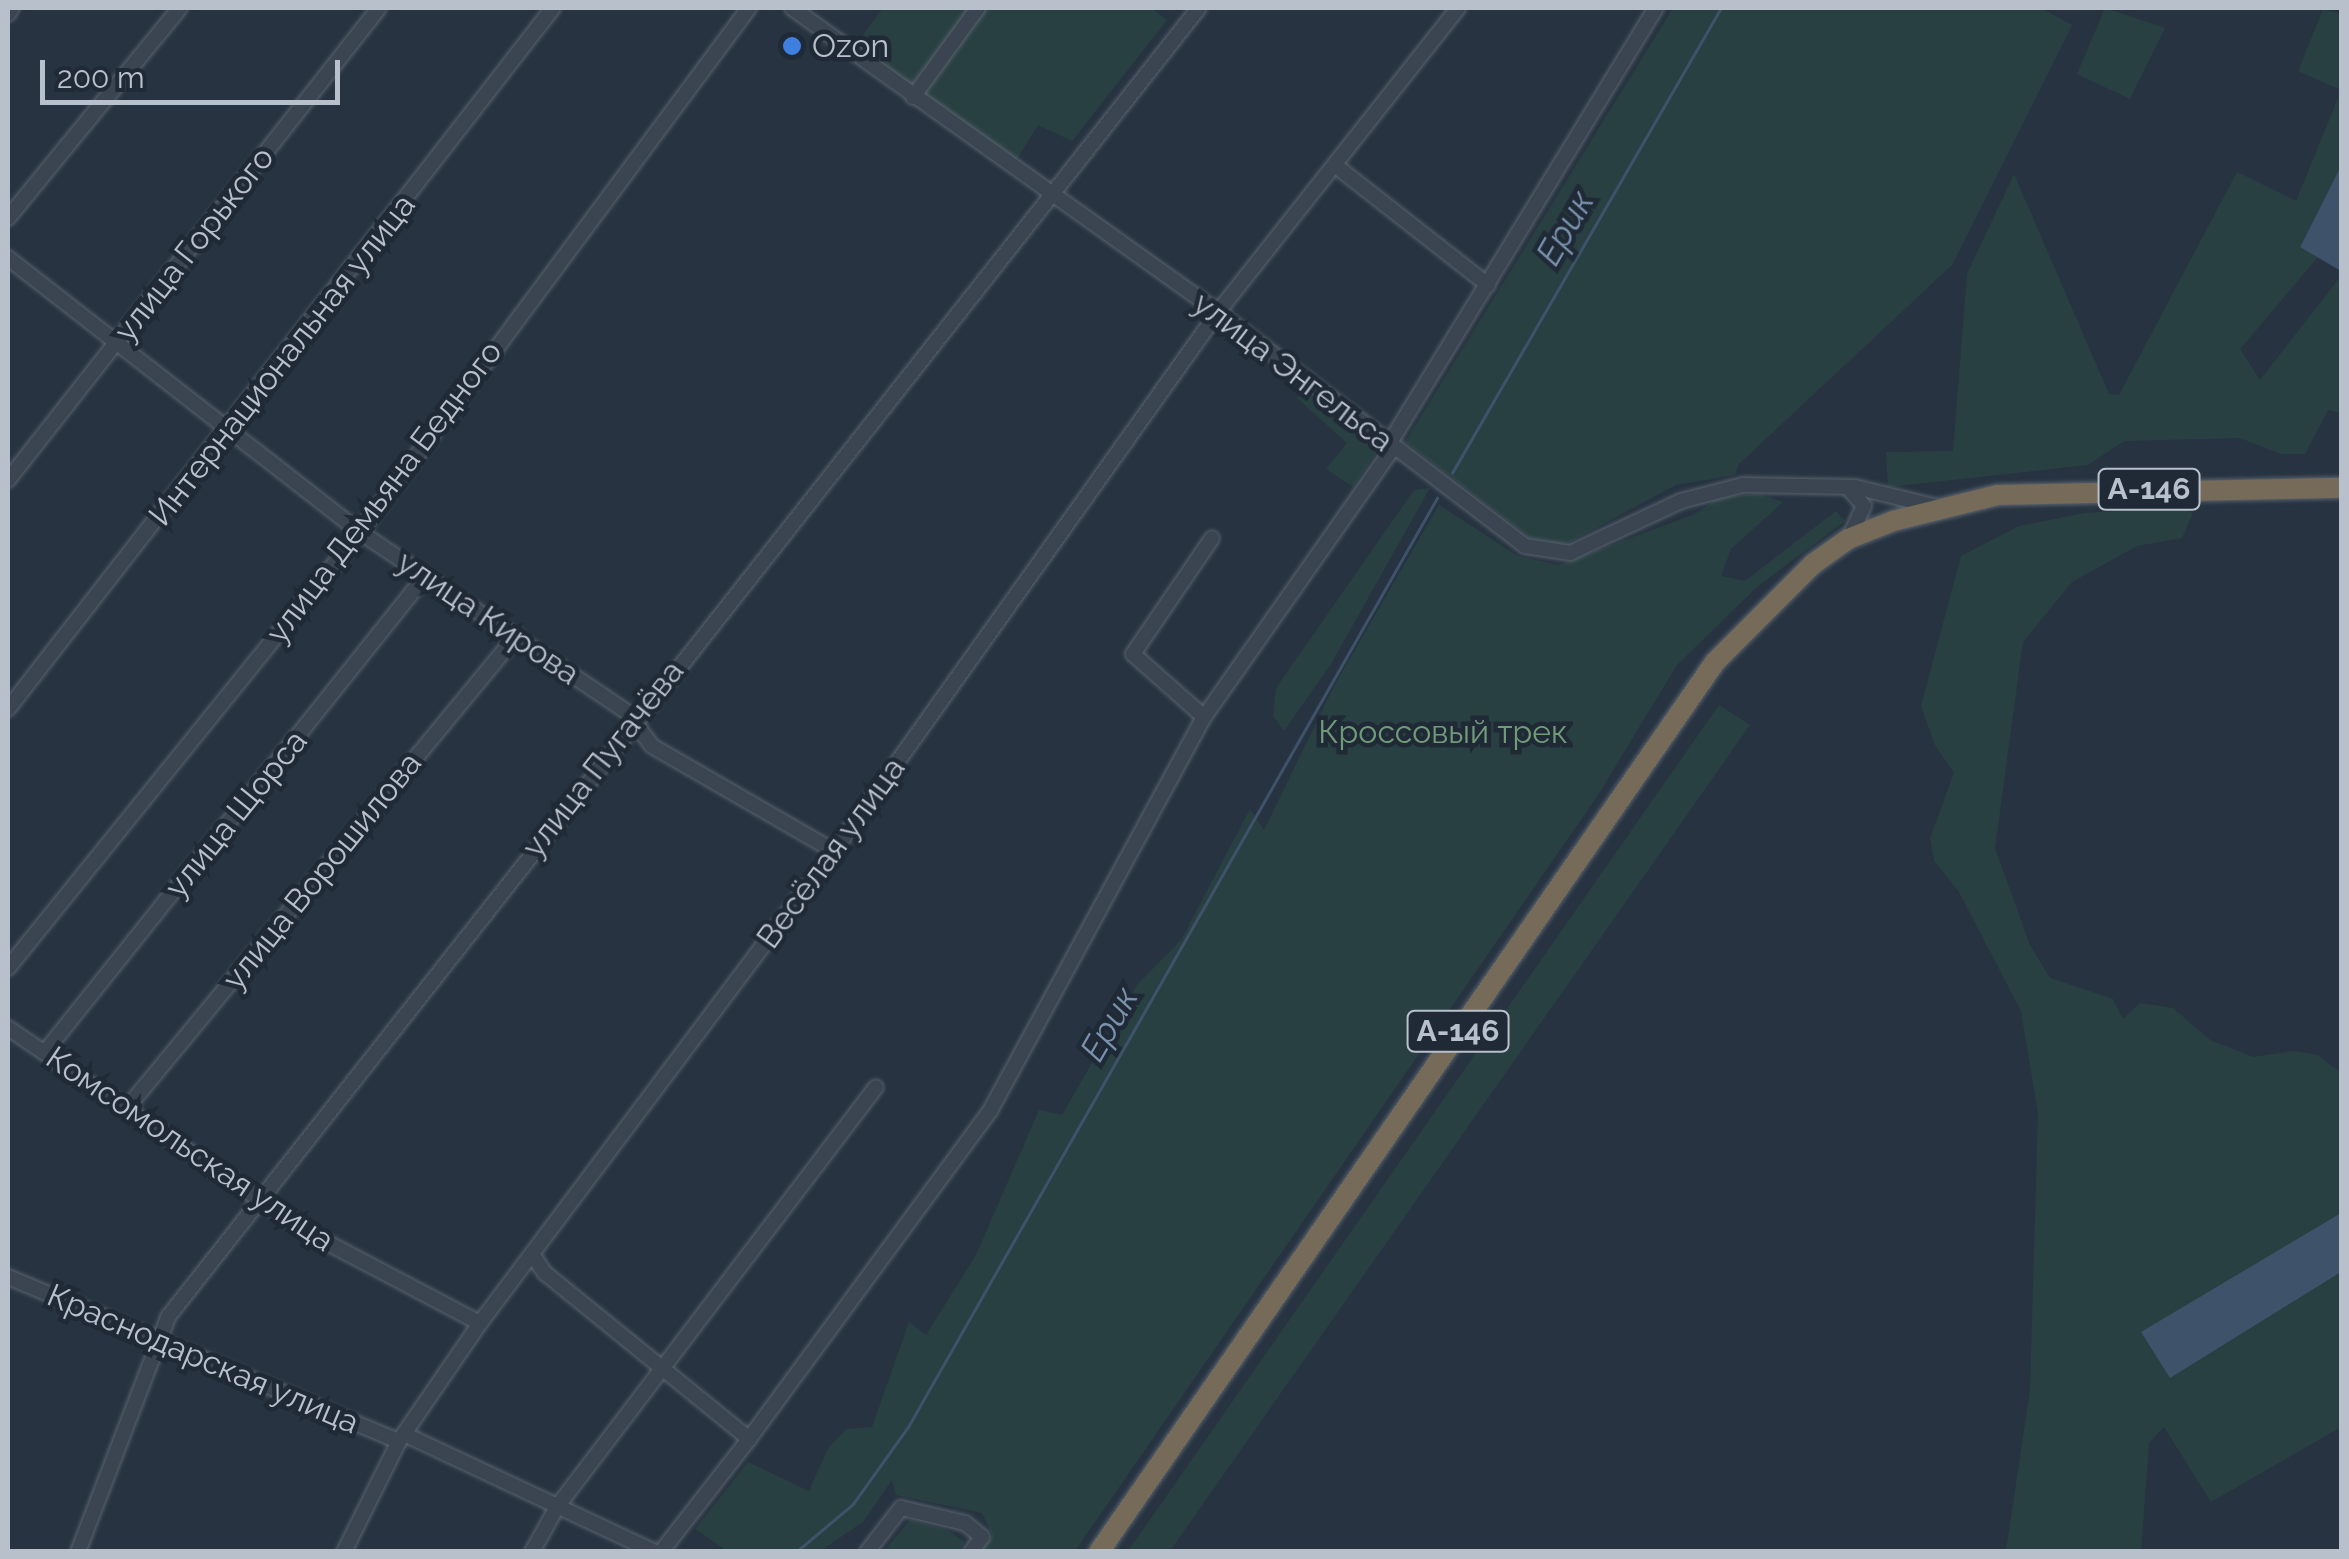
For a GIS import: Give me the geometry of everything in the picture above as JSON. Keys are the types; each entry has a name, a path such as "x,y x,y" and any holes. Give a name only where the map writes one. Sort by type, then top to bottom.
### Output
{"highway":[{"name":"А-146","path":"1099,1552 1715,662 1771,602 1848,539 1938,507 2061,490 2342,488"}],"street":[{"path":"8,14 12,8"},
{"path":"8,218 180,8"},
{"name":"улица Горького","path":"8,480 379,8"},
{"name":"Интернациональная улица","path":"8,709 553,8"},
{"name":"улица Демьяна Бедного","path":"8,968 360,532 749,8"},
{"name":"улица Энгельса","path":"792,8 1050,198 1218,312 1492,526 1546,553 1570,553 1722,487 1840,486 1938,507"},
{"path":"913,97 978,8"},
{"name":"улица Пугачёва","path":"78,1552 158,1337 631,723 1199,8"},
{"name":"Весёлая улица","path":"344,1552 402,1438 480,1323 834,852 1218,312 1458,8"},
{"path":"658,1552 748,1439 990,1111 1204,717 1391,446 1656,8"},
{"path":"1336,166 1488,284"},
{"name":"улица Кирова","path":"8,258 360,532 627,712 631,723 652,746 834,852"},
{"path":"1840,486 1864,506 1848,539"},
{"path":"1204,717 1133,654 1212,538"},
{"name":"улица Щорса","path":"45,1052 426,575"},
{"name":"улица Ворошилова","path":"127,1108 517,635"},
{"name":"Комсомольская улица","path":"8,1028 259,1202 480,1323"},
{"path":"532,1552 558,1507 876,1087"},
{"path":"532,1254 546,1273 748,1439"},
{"name":"Краснодарская улица","path":"8,1277 402,1438 658,1552"},
{"path":"867,1552 901,1508 965,1523 982,1536 971,1552"}],"green space":[{"path":"883,8 1151,8 1167,20 1072,141 1038,125 1011,169 851,51"},
{"path":"1673,8 2041,8 2072,25 1952,265 1739,464 1735,475 1676,485 1566,544 1533,540 1405,442"},
{"path":"2105,8 2165,28 2130,99 2077,74"},
{"path":"2323,9 2341,14 2341,90 2298,71"},
{"path":"2341,91 2341,166 2300,246 2318,257 2240,349 2260,380 2341,276 2341,413 2328,410 2305,454 2281,454 2240,438 2124,441 2088,465 1888,487 1886,452 1953,451 1967,274 2014,174 2109,394 2119,395 2237,172 2296,201"},
{"path":"1306,388 1380,447 1353,487 1326,469 1347,443 1297,398"},
{"path":"1430,488 1331,664 1284,731 1273,716 1276,688 1414,490"},
{"name":"Кроссовый трек","path":"1759,494 1783,502 1731,549 1721,576 1745,581 1836,511 1845,521 1757,587 1677,665 1598,795 1075,1551 981,1551 992,1535 982,1513 896,1495 892,1480 863,1522 820,1551 727,1551 695,1529 748,1462 809,1491 827,1450 846,1429 872,1427 909,1322 926,1335 976,1255 1039,1110 1062,1115 1137,985 1181,940 1250,809 1264,830 1335,684 1439,505 1518,556 1558,565 1695,514 1720,497"},
{"path":"2180,508 2193,513 2182,538 2137,546 2072,582 2023,642 1995,848 2030,945 2050,978 2113,999 2123,1019 2140,1003 2173,1008 2210,1040 2253,1057 2293,1051 2318,1055 2341,1073 2341,1427 2211,1502 2164,1427 2149,1443 2141,1551 2006,1551 2030,1390 2038,1114 2021,1011 1959,892 1934,861 1930,838 1954,773 1935,745 1921,706 1961,556 2019,526 2084,513"},
{"path":"1719,705 1750,725 1170,1551 1128,1551"},
{"path":"910,1520 947,1530 965,1542 958,1551 884,1551"}],"water":[{"path":"2341,166 2341,271 2300,247"},
{"path":"2341,1213 2341,1272 2170,1378 2141,1332"}],"waterway":[{"name":"Ерик","path":"1452,473 1721,8"},
{"name":"Ерик","path":"796,1552 853,1504 908,1427 1437,498"}],"place":[{"name":"Ozon","path":"792,46"}]}
